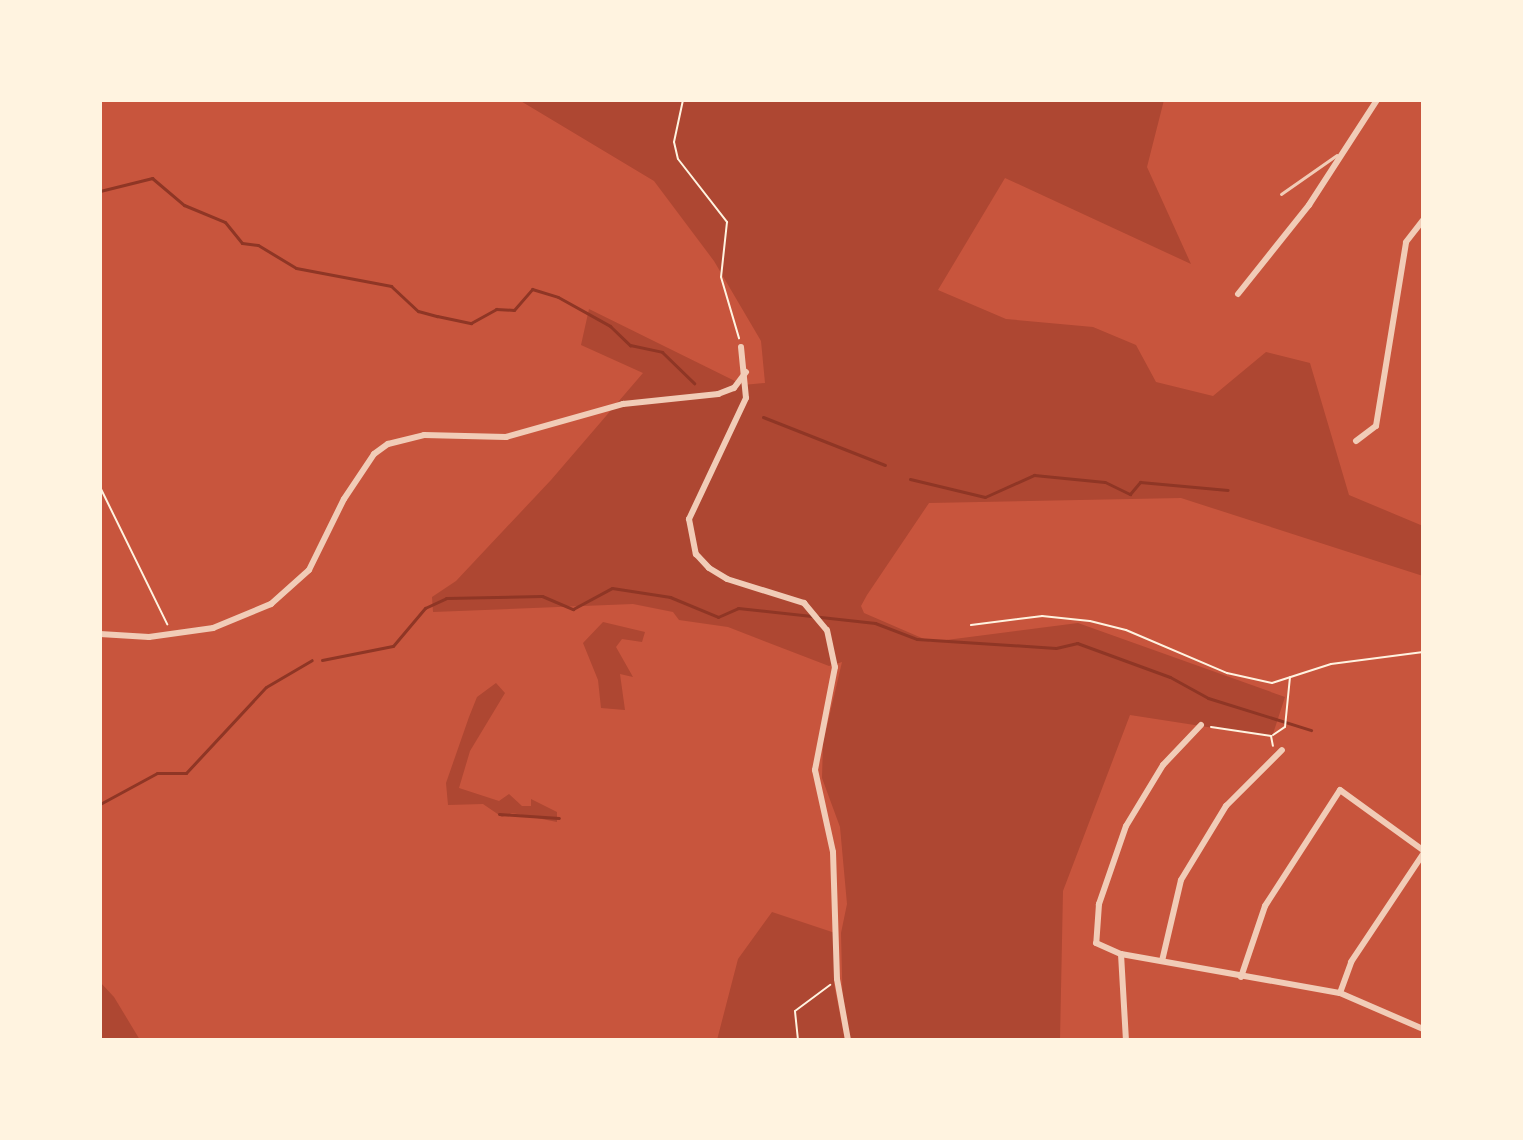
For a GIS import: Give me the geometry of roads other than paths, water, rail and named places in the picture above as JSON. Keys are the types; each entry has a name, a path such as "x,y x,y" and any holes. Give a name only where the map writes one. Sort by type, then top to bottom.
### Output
{"street":[{"path":"1238,294 1309,205 1337,155 1377,100"},
{"path":"1356,441 1376,426 1403,255 1412,231 1423,220"},
{"path":"741,347 747,371 746,398 689,519 696,554 727,579 804,603 823,623 835,667 815,770 833,852 837,979 848,1040"},
{"path":"100,634 176,634 242,618 291,589 309,570 364,468 388,444 424,435 506,437 623,404 718,394 734,388 747,371"},
{"path":"1201,725 1163,765 1126,826 1095,927 1096,943 1121,954 1340,993 1423,1029"},
{"path":"1162,961 1181,880 1226,806 1282,750"},
{"path":"1241,977 1265,906 1340,790 1423,852 1351,962 1340,993"},
{"path":"1121,954 1126,1040"}],"lane":[{"path":"1281,194 1337,155"}],"waterway":[{"path":"100,191 152,178 184,205 225,222 242,243 258,245 296,268 391,286 418,311 437,316 471,323 496,309 514,310 532,289 558,297 610,326 630,345 662,352 694,383"},
{"path":"763,417 885,465"},
{"path":"910,479 985,497 1034,475 1105,482 1130,494 1140,482 1228,490"},
{"path":"322,660 393,646 425,608 446,598 542,596 573,609 612,588 670,597 718,617 738,608 875,623 917,639 1056,648 1077,643 1170,677 1208,698 1311,730"},
{"path":"100,804 157,773 186,773 266,687 312,660"},
{"path":"499,814 559,818"}]}
